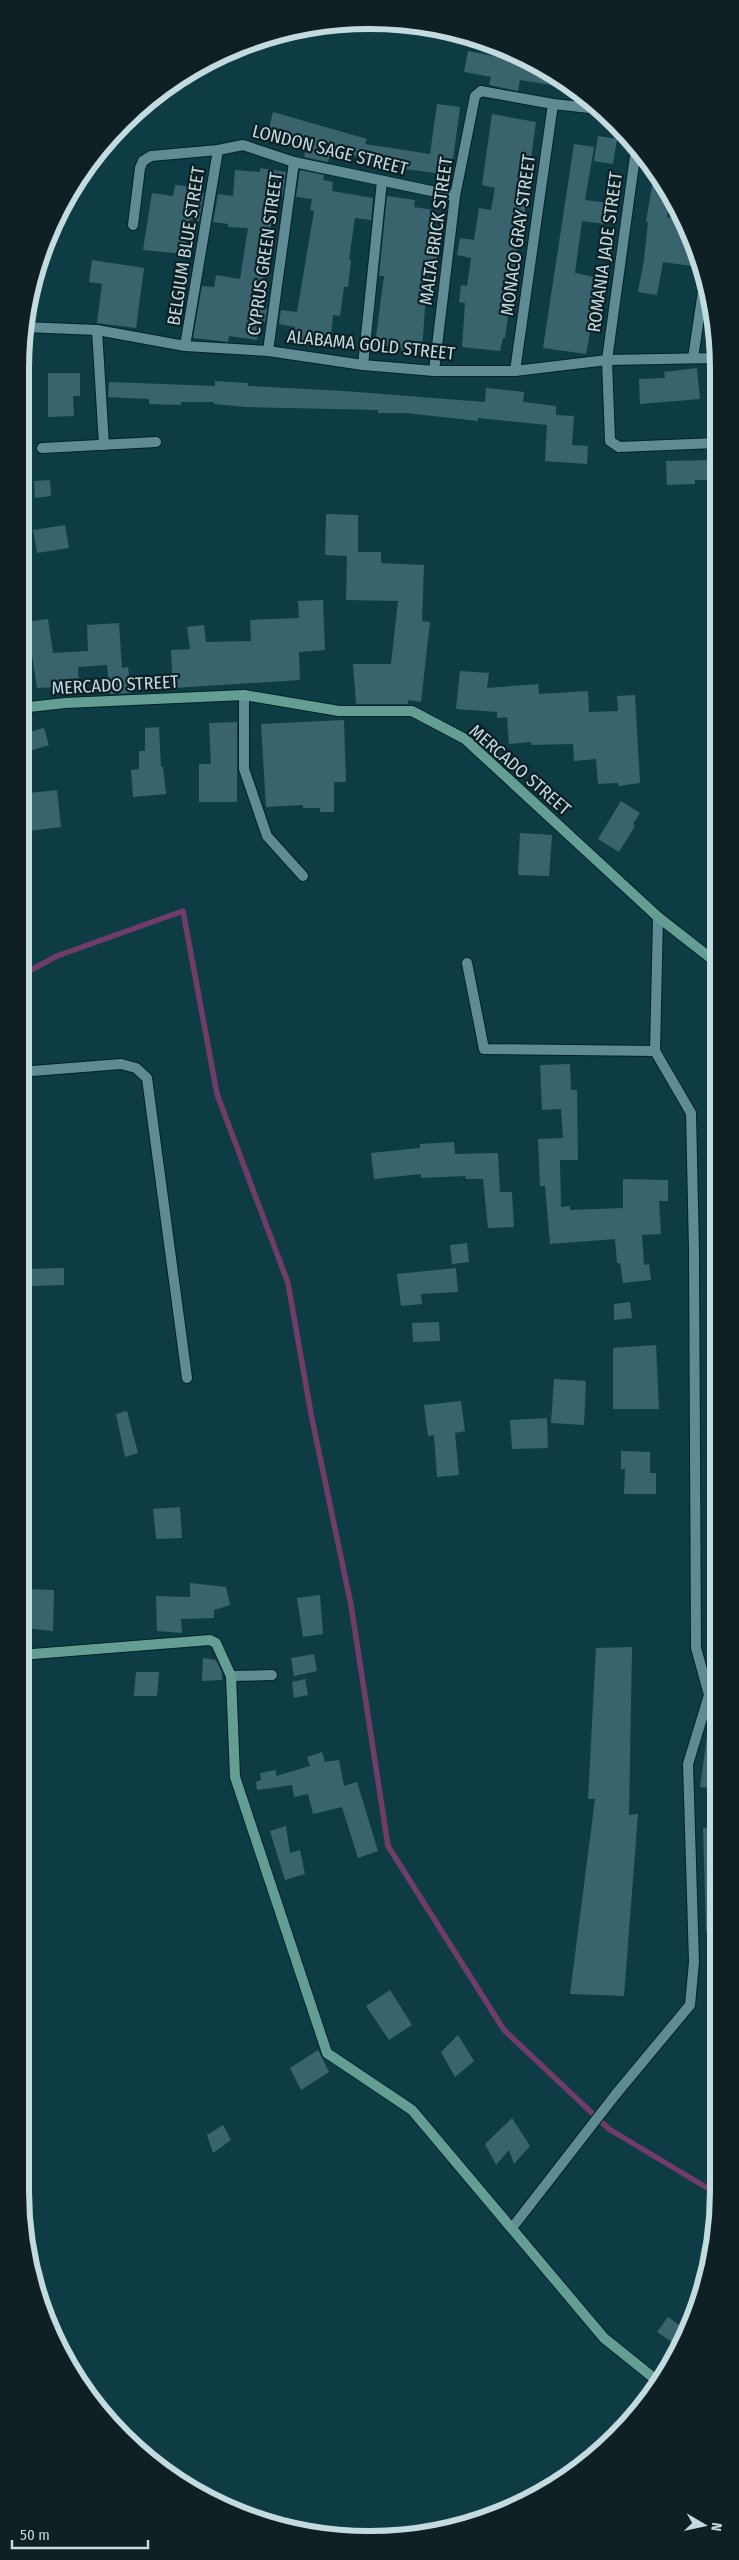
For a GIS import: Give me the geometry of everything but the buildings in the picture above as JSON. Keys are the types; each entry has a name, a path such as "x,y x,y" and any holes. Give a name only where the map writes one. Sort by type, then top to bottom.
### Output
{"street":[{"name":"MALTA BRICK STREET","path":"434,371 455,196 475,96 481,91 553,104"},
{"path":"553,104 588,108"},
{"name":"MONACO GRAY STREET","path":"515,371 553,104"},
{"name":"LONDON SAGE STREET","path":"133,225 140,168 143,161 151,156 218,150 242,145 294,162 455,196"},
{"name":"BELGIUM BLUE STREET","path":"185,346 218,150"},
{"name":"ROMANIA JADE STREET","path":"635,156 607,360 610,441 619,447 710,443"},
{"name":"CYPRUS GREEN STREET","path":"268,351 294,162"},
{"path":"363,365 382,181"},
{"path":"693,358 702,295"},
{"name":"ALABAMA GOLD STREET","path":"32,327 97,330 185,346 268,351 363,365 434,371 515,371 607,360 710,358"},
{"path":"97,330 104,445"},
{"path":"42,448 156,442"},
{"path":"244,695 244,769 267,836 303,876"},
{"name":"MERCADO STREET","path":"29,707 244,695 339,711 412,711 464,739 658,917 710,958"},
{"path":"658,917 655,1051 691,1113 694,1269 696,1648 710,1686"},
{"path":"467,963 484,1049 655,1051"},
{"path":"29,1071 121,1064 136,1068 146,1078 187,1378"},
{"path":"29,1654 210,1640 220,1648 230,1676 235,1777 327,2053 412,2110 604,2338 654,2378"},
{"path":"230,1676 272,1675"},
{"path":"512,2228 616,2094 690,2005 694,1962 688,1764 710,1707"}],"waterway":[{"path":"29,971 57,956 183,911 217,1094 288,1283 311,1414 351,1605 388,1846 504,2030 609,2129 710,2190"}]}
